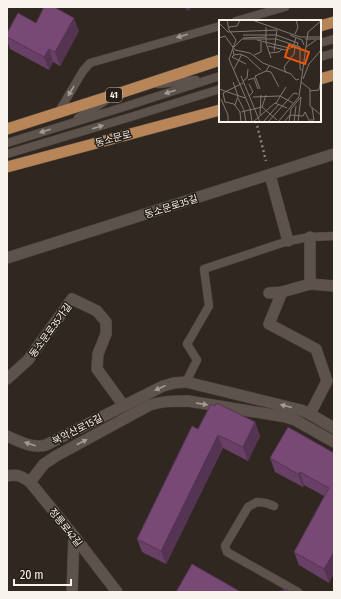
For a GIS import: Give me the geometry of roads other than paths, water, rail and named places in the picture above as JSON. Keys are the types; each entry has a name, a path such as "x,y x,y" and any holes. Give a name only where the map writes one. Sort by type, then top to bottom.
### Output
{"main road":[{"path":"321,26 334,22"},
{"name":"41","path":"7,129 219,60"},
{"path":"321,79 334,74"},
{"name":"동소문로","path":"7,167 219,110"},
{"path":"7,122 58,113"}],"street":[{"name":"동소문로35길","path":"7,258 334,154"},
{"path":"270,175 288,241"},
{"path":"310,237 310,284"},
{"path":"269,293 282,292 310,284 334,286"},
{"path":"282,292 269,324 316,349 326,381 310,414"},
{"name":"동소문로35가길","path":"7,379 28,360 72,299 97,312 106,322 106,334 98,354 97,369 124,406"},
{"name":"북악산로15길","path":"7,436 31,446 42,446 163,386 186,382 301,410 332,427"},
{"path":"30,482 44,464 56,456 148,406 157,403 188,401 286,417 295,420 334,442"},
{"name":"정릉로42길","path":"7,476 22,476 30,482 117,592"},
{"path":"72,592 74,536"}],"lane":[{"path":"240,20 285,7"},
{"path":"58,113 83,71 90,63 219,26"},
{"path":"321,43 334,39"},
{"path":"321,57 334,53"},
{"path":"7,143 219,76"},
{"path":"137,87 175,82 209,80"},
{"path":"7,154 219,89"},
{"path":"70,123 114,95"},
{"path":"186,382 197,360 188,344 209,306 204,269 288,241 310,237 334,236"},
{"path":"274,506 256,502 248,507 224,546 227,552 298,592"}]}
